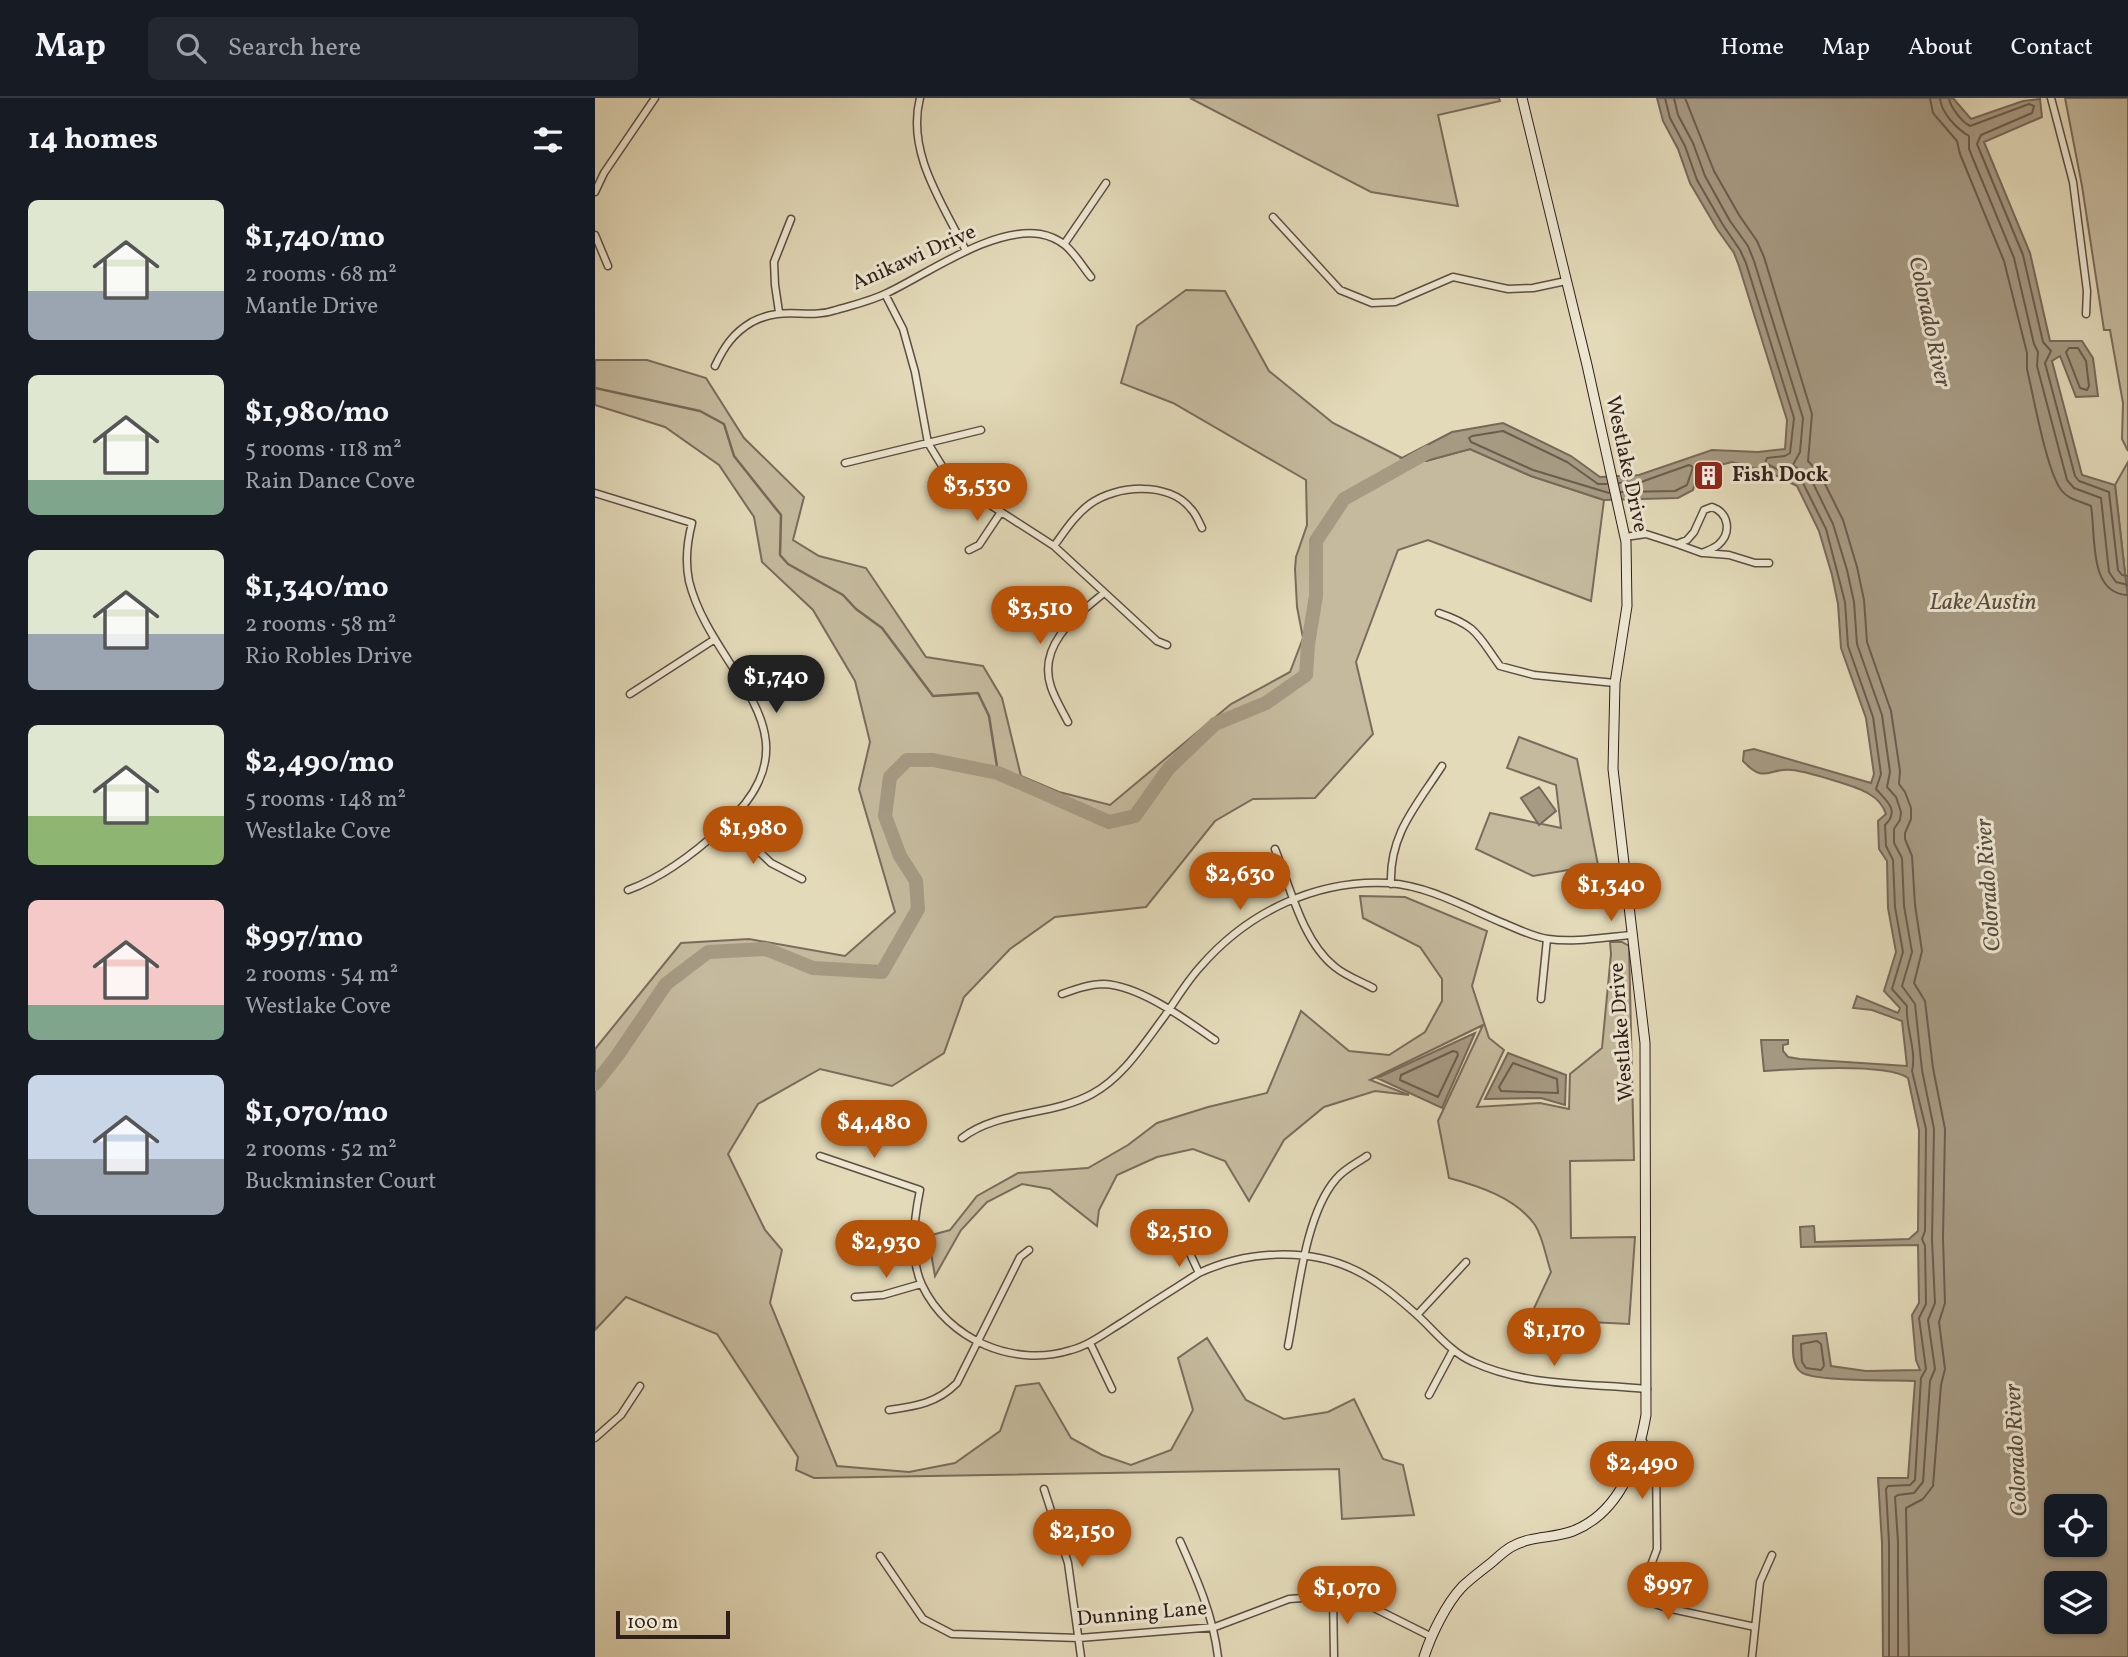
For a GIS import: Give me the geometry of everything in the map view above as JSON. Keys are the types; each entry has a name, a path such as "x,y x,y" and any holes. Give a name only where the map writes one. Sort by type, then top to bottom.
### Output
{"street":[{"path":"595,192 604,173 655,98"},
{"path":"920,98 916,129 919,150 927,173 966,251"},
{"name":"Westlake Drive","path":"1423,1657 1430,1636 1461,1588 1511,1547 1539,1536 1552,1537 1573,1531 1601,1514 1630,1473 1642,1440 1646,1415 1645,1043 1613,769 1615,683 1627,606 1625,537 1521,98"},
{"path":"2051,98 2073,182 2087,291 2086,314"},
{"path":"1091,277 1065,243 1106,183"},
{"path":"1273,217 1340,290 1372,303 1395,302 1454,277 1507,289 1533,288 1566,281"},
{"path":"779,312 774,262 791,219"},
{"name":"Anikawi Drive","path":"715,366 734,334 751,323 779,312 829,313 885,294 966,251 1013,235 1040,234 1065,243"},
{"path":"595,235 608,266"},
{"path":"885,294 903,329 915,372 928,443 950,479 1054,545 1157,641 1167,645"},
{"path":"845,463 981,430"},
{"path":"1054,545 1080,512 1092,503 1105,495 1137,488 1168,494 1178,500 1191,508 1202,528"},
{"path":"595,493 692,523 687,551 693,592 715,639 757,706 766,733 764,767 760,780 753,793 728,822 703,845 651,882 628,890"},
{"path":"1677,544 1687,540 1705,510 1712,507 1720,510 1726,517 1727,531 1719,544 1702,553"},
{"path":"969,550 979,545 1001,512"},
{"path":"1625,537 1646,534 1702,553 1769,563"},
{"path":"1068,722 1051,687 1050,662 1058,637 1068,623 1104,593"},
{"path":"1439,613 1464,621 1479,635 1500,666 1534,675 1615,683"},
{"path":"630,694 715,639"},
{"path":"1391,884 1392,858 1399,834 1442,766"},
{"path":"728,822 765,858 802,879"},
{"path":"1275,849 1308,935 1325,958 1346,974 1373,988"},
{"path":"962,1138 996,1122 1057,1107 1092,1094 1115,1077 1139,1051 1200,967 1225,941 1257,917 1294,898 1342,886 1391,884 1440,896 1526,933 1547,939 1633,935"},
{"path":"1541,999 1547,939"},
{"path":"1062,994 1095,984 1117,986 1169,1010 1215,1040"},
{"path":"820,1156 920,1190 915,1244 921,1283 949,1321 978,1343 1006,1353 1035,1356 1070,1351 1090,1343 1199,1273 1230,1260 1251,1255 1305,1257 1354,1269 1383,1287 1453,1350 1471,1361 1510,1375 1534,1380 1647,1389"},
{"path":"1288,1346 1313,1222 1329,1188 1339,1176 1367,1156"},
{"path":"1174,1219 1199,1273"},
{"path":"889,1410 925,1405 947,1393 963,1376 1020,1257 1029,1250"},
{"path":"1417,1315 1466,1262"},
{"path":"855,1297 883,1295 921,1283"},
{"path":"1090,1343 1112,1389"},
{"path":"1429,1395 1453,1350"},
{"path":"595,1438 621,1415 640,1386"},
{"path":"1642,1440 1656,1461 1657,1549 1645,1581 1651,1603 1755,1626"},
{"path":"1044,1489 1068,1563 1081,1657"},
{"path":"1180,1541 1215,1627 1218,1657"},
{"path":"1752,1657 1761,1582 1772,1555"},
{"name":"Dunning Lane","path":"880,1556 923,1619 952,1634 1079,1638 1215,1627 1289,1599 1343,1595 1364,1602 1430,1636"},
{"path":"1333,1595 1334,1657"}],"shaded area":[{"path":"1190,98 1499,98 1500,101 1438,115 1458,206 1371,192"},
{"path":"2065,98 2128,98 2128,451 2122,439 2123,403 2110,330 2104,330 2082,186"},
{"path":"1186,290 1225,291 1269,371 1333,423 1402,458 1426,461 1470,449 1531,476 1604,500 1591,601 1428,540 1398,550 1356,662 1373,734 1315,798 1253,799 1215,821 1146,907 1055,917 1010,949 964,997 944,1053 892,1086 820,1069 758,1104 728,1154 765,1230 782,1250 770,1303 837,1466 909,1472 955,1463 1000,1431 1016,1386 1039,1383 1071,1438 1102,1455 1131,1465 1171,1450 1193,1410 1178,1358 1207,1338 1246,1400 1284,1419 1328,1412 1354,1399 1383,1459 1403,1465 1414,1515 1342,1519 1339,1469 814,1478 796,1470 798,1457 717,1334 626,1297 595,1330 595,1049 681,943 749,939 845,956 895,912 859,789 870,742 855,681 813,610 762,562 754,517 719,465 665,427 595,405 595,360 647,360 706,378 744,438 804,497 793,540 819,556 866,568 926,657 983,666 1002,698 1021,776 1059,792 1110,805 1231,704 1290,672 1303,638 1297,607 1295,569 1296,557 1307,525 1306,480 1173,403 1121,383 1137,326"},
{"path":"2128,462 2128,600 2115,485"},
{"path":"1519,737 1577,759 1598,865 1533,876 1476,849 1490,813 1561,828 1556,785 1507,768"},
{"path":"1360,896 1405,897 1487,931 1472,986 1489,1038 1504,1050 1477,1107 1540,1103 1569,1109 1570,1074 1602,1048 1610,942 1622,942 1629,946 1634,1160 1570,1161 1571,1238 1635,1237 1629,1324 1529,1319 1551,1272 1538,1230 1518,1207 1507,1200 1484,1189 1449,1178 1438,1121 1483,1025 1370,1080 1409,1095 1375,1091 1324,1107 1284,1140 1249,1201 1225,1161 1193,1149 1157,1157 1117,1175 1099,1210 1097,1226 1050,1189 1022,1184 987,1202 961,1230 935,1276 928,1236 950,1230 977,1196 1018,1173 1088,1168 1128,1145 1157,1123 1267,1093 1301,1011 1349,1051 1389,1055 1425,1032 1442,1001 1442,979 1420,947 1363,918"}],"water":[{"name":"Lake Austin","path":"1657,98 1953,98 1971,119 2023,101 2040,99 2042,117 1984,142 2030,253 2050,341 2082,341 2093,358 2098,396 2076,397 2060,356 2052,361 2082,475 2115,485 2128,599 2128,1657 1883,1657 1882,1543 1878,1478 1908,1478 1915,1381 1855,1380 1809,1375 1798,1369 1794,1360 1793,1336 1826,1333 1831,1366 1866,1371 1920,1370 1916,1360 1912,1315 1919,1303 1918,1245 1801,1247 1800,1227 1814,1226 1815,1242 1909,1239 1918,1231 1919,1130 1908,1078 1897,1073 1861,1069 1764,1071 1761,1040 1788,1040 1788,1044 1783,1045 1783,1051 1788,1057 1907,1066 1902,1021 1872,1010 1853,1008 1857,996 1898,1013 1900,1008 1884,991 1896,952 1888,908 1887,861 1879,849 1878,821 1886,814 1883,808 1878,800 1864,791 1844,784 1792,770 1762,774 1743,761 1744,751 1754,749 1871,783 1874,774 1866,718 1841,648 1838,604 1832,575 1819,531 1797,486 1771,473 1732,462 1712,467 1697,475 1693,490 1678,498 1604,500 1531,476 1470,449 1426,461 1402,458 1452,432 1503,423 1571,456 1600,477 1639,475 1712,450 1758,452 1785,449 1787,420 1739,266 1734,253 1690,183 1678,149 1663,121"},
{"path":"1539,787 1556,811 1539,825 1521,798"},
{"path":"1475,1033 1442,1108 1377,1078"},
{"path":"1508,1053 1566,1075 1565,1105 1541,1098 1485,1099"}],"waterway":[{"path":"595,388 700,411 724,424 734,456 781,515 780,555 788,564 843,595 856,609 882,628 933,696 978,693 989,716 998,773"},
{"path":"595,1084 666,984 708,952 766,949 813,968 882,972 918,909 916,881 900,856 885,816 890,777 907,760 933,760 998,773 1109,822 1135,816 1169,768 1215,724 1266,703 1306,675 1316,596 1316,541 1344,499 1428,452"}],"place":[{"name":"Fish Dock","path":"1709,475"}],"water label":[{"name":"Colorado River","path":"1929,322"},
{"name":"Colorado River","path":"1989,885"},
{"name":"Colorado River","path":"2017,1450"}]}
